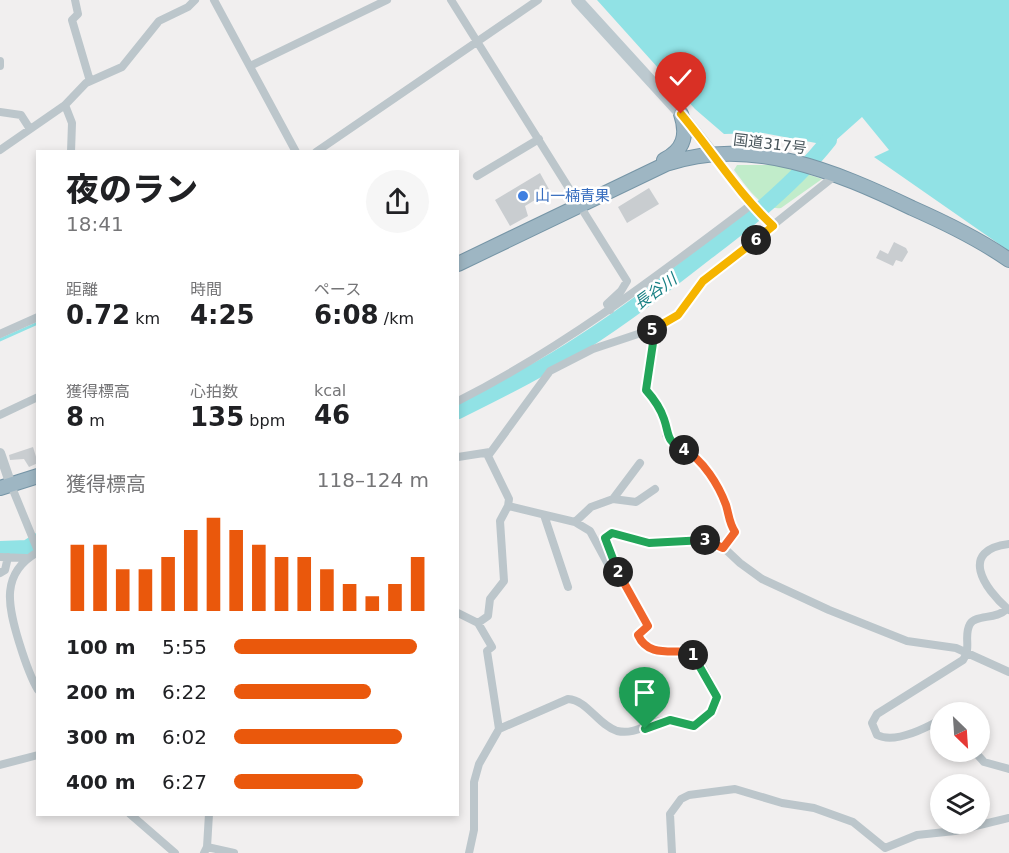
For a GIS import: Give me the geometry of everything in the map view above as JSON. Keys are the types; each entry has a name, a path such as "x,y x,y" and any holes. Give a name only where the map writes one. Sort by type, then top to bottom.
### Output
{"highway":[{"path":"579,204 621,179 674,155 681,148 685,133 681,114"},
{"name":"国道317号","path":"459,264 666,164 693,155 713,154 797,161 835,173 955,228 1009,260"},
{"path":"5,487 36,477"}],"main road":[{"path":"577,0 681,114 713,154"}],"street":[{"path":"75,0 78,14 72,20 90,81"},
{"path":"0,150 65,105 90,81 122,67 159,21 188,7 195,0"},
{"path":"214,0 295,150"},
{"path":"250,66 387,0"},
{"path":"451,0 627,281 621,291 607,304 610,310"},
{"path":"319,150 538,0"},
{"path":"65,105 72,123 71,150"},
{"path":"0,114 24,119 30,129"},
{"path":"477,176 539,139"},
{"path":"713,154 752,207 772,225"},
{"path":"478,623 488,616 490,599 504,580 500,521 509,499 488,456 550,371 593,349 648,331 678,315 703,281 835,173"},
{"path":"459,400 511,374 610,310 752,207"},
{"path":"0,334 36,318"},
{"path":"648,331 653,343 646,390 660,410 666,435 672,442 690,453 709,473 726,505 730,524 735,532 723,548"},
{"path":"0,415 36,398"},
{"path":"459,457 490,452"},
{"path":"0,453 5,487 36,548"},
{"path":"613,499 640,463"},
{"path":"575,522 591,507 613,499 636,502 655,489"},
{"path":"508,506 575,522 590,531 616,579 618,572"},
{"path":"544,515 568,587"},
{"path":"469,853 474,830 474,782 479,764 499,729 568,699 576,700 600,721 616,730 630,732 670,720 694,726 711,712 717,697 697,658 690,652 649,650 642,643 638,635 648,626 618,572 605,538 612,533 649,543 703,540 723,548 762,579 829,610 907,641 956,648 1009,672"},
{"path":"930,726 922,730 888,738 877,735 872,723 877,714 963,660 968,653 968,627 971,622 976,618 1000,616 1008,609 989,588 979,564 980,555 985,551 1009,544"},
{"path":"36,553 26,558 16,568 8,591 9,608 36,684"},
{"path":"0,573 5,570 4,557 26,558"},
{"path":"459,614 478,623 492,647 487,651 499,729"},
{"path":"0,765 36,756"},
{"path":"984,762 1009,769"},
{"path":"672,853 669,814 673,807 689,795 719,790 735,789 782,803 814,808 853,822 885,848 917,835 955,831 1009,818"},
{"path":"132,816 175,853"},
{"path":"209,816 206,850 234,853"}],"green space":[{"path":"737,165 779,165 822,179 781,208 774,208 760,201 748,189 734,170"}],"water":[{"path":"597,0 1009,0 1009,251 874,157 889,150 862,117 825,150 816,143 763,133 724,134 695,109"}],"building":[{"name":"山一楠青果","path":"540,173 550,191 525,206 528,216 510,226 495,200"},
{"path":"649,188 659,204 627,223 618,207"},
{"path":"894,242 906,248 908,252 902,262 896,260 893,266 876,258 880,250 888,254"},
{"path":"33,447 36,464 29,467 24,459 10,460 9,455"}],"waterway":[{"name":"長谷川","path":"459,410 552,362 630,310 756,213 788,185 829,140"},
{"path":"0,340 36,324"},
{"name":"長谷川","path":"0,549 27,548 36,542"}],"place":[{"name":"山一楠青果","path":"523,196"}],"route":[{"path":"645,729 659,722 670,720 694,726 711,712 717,697 697,658 690,652 649,650 642,643 638,635 648,626 618,572 605,538 612,533 649,543 703,540 711,541 723,548 735,532 730,524 726,505 709,473 690,453 672,442 666,435 665,420 656,401 646,390 653,343 648,331 662,326 678,315 703,281 773,226 753,208 724,166 681,114"}]}
